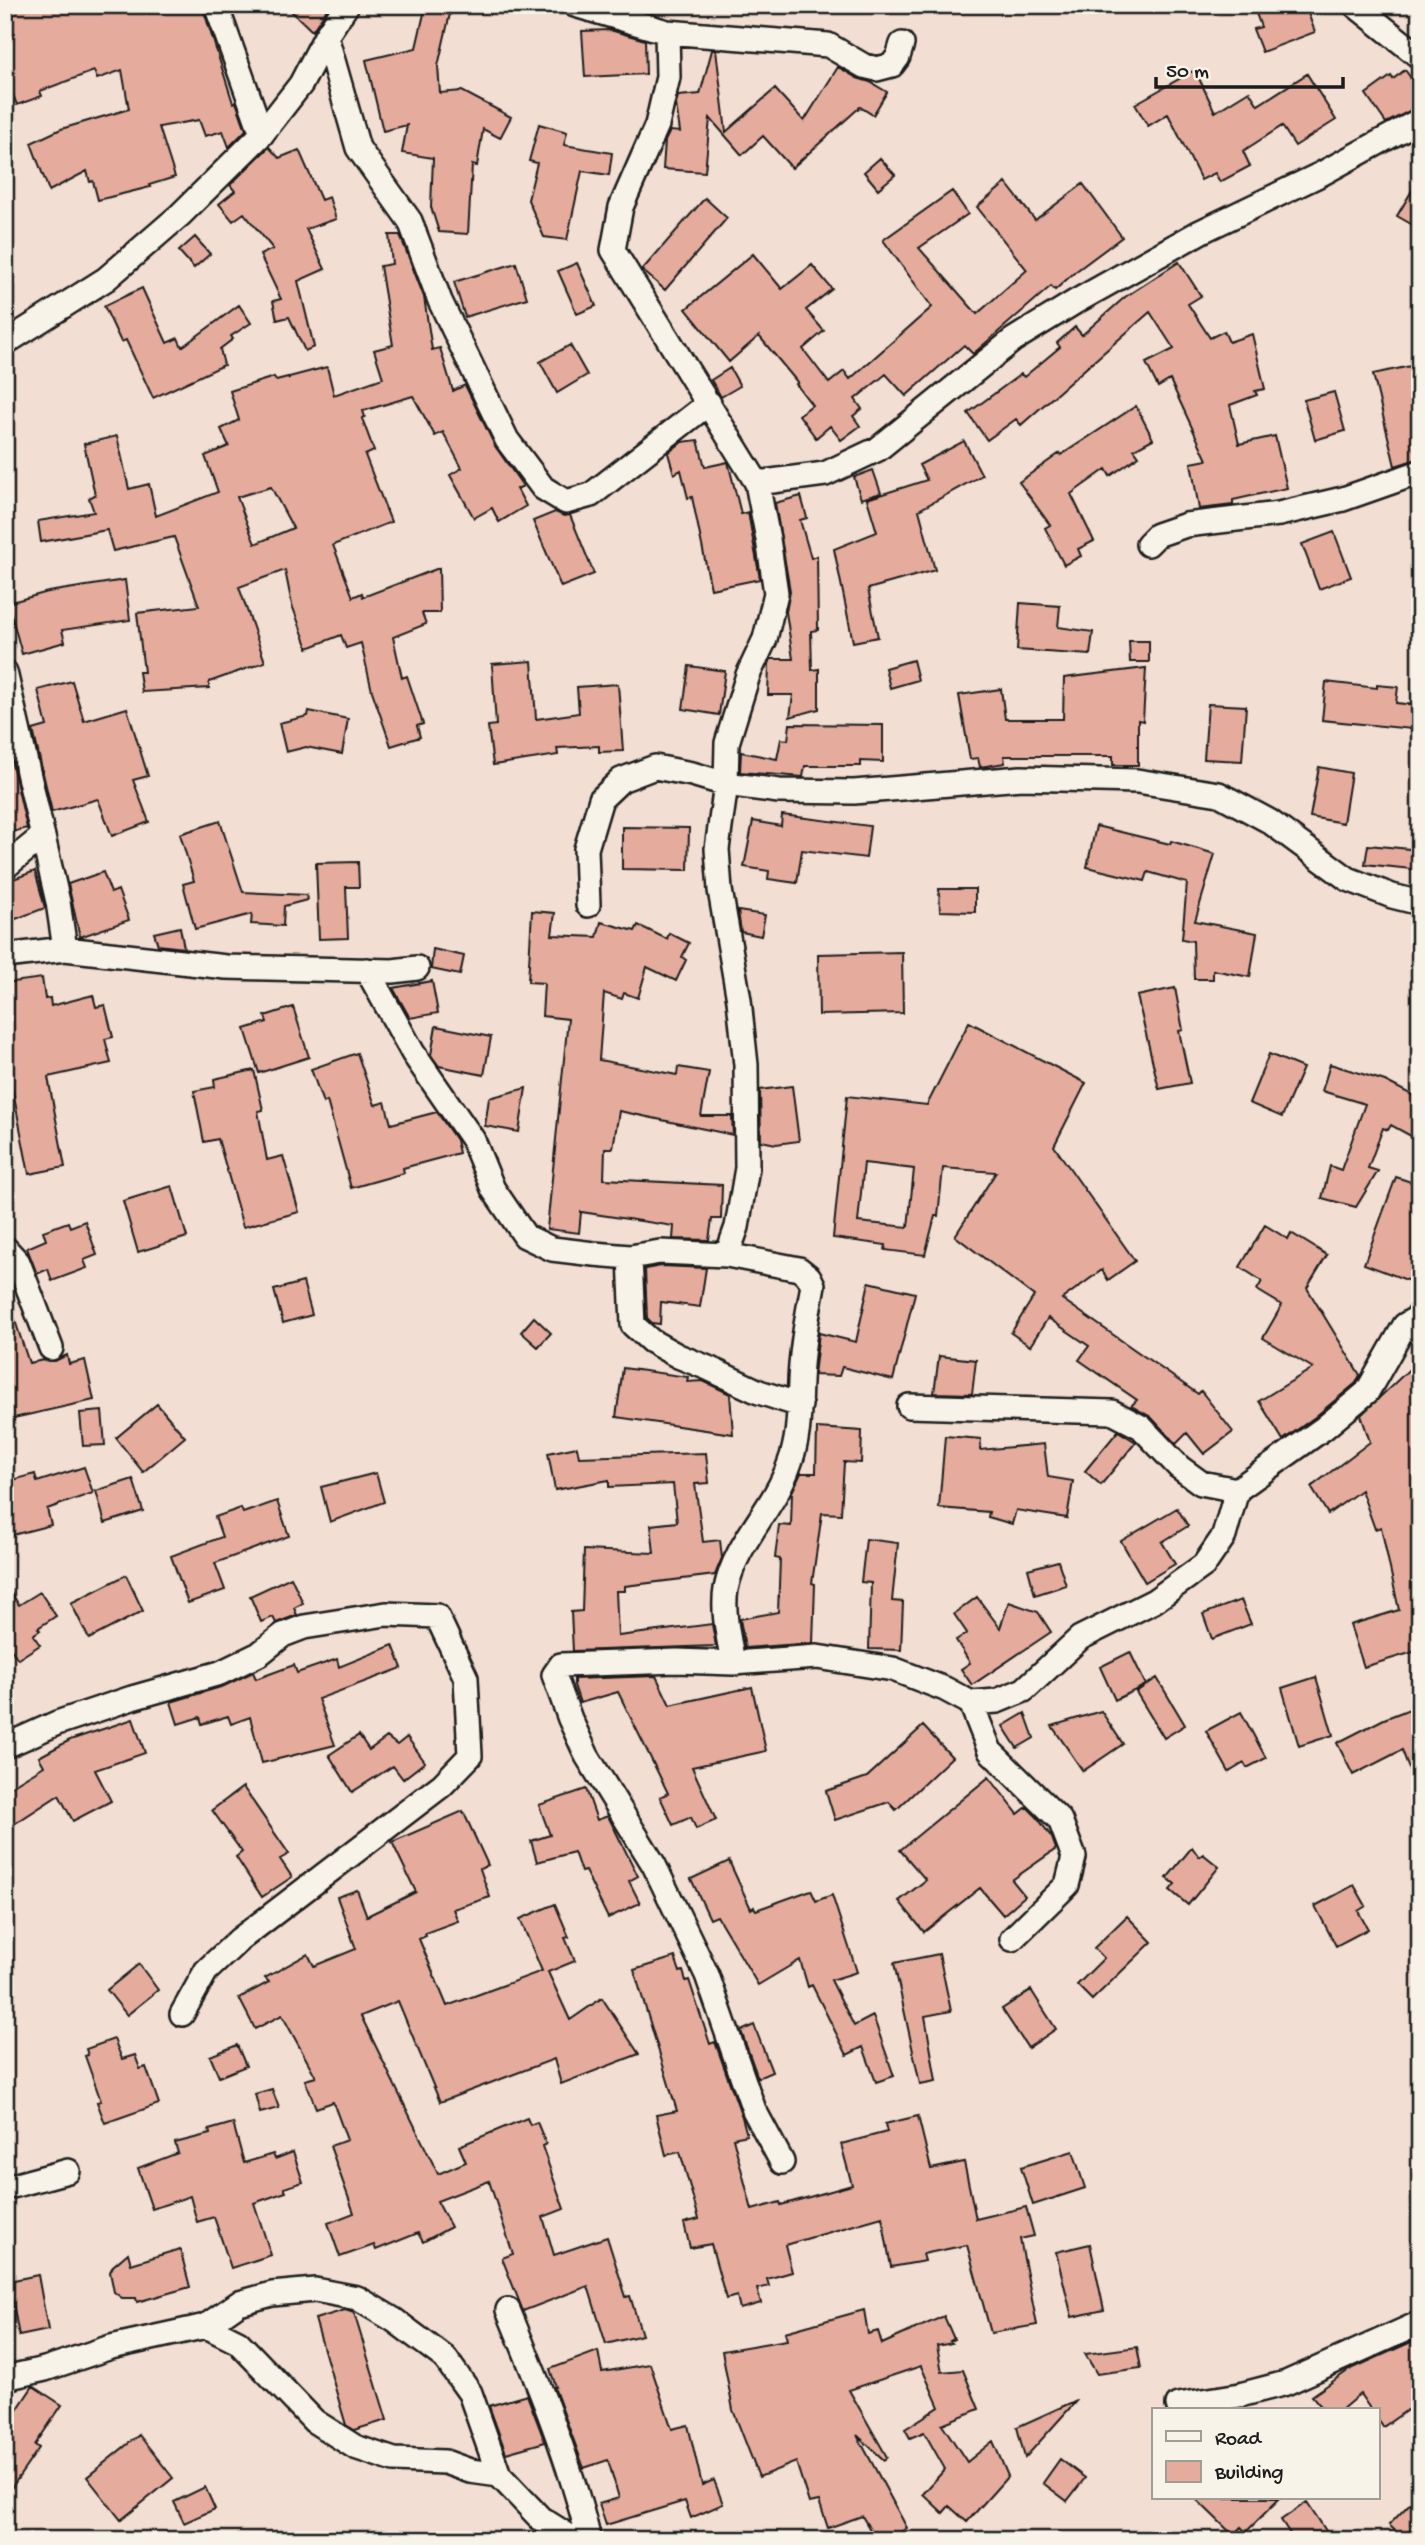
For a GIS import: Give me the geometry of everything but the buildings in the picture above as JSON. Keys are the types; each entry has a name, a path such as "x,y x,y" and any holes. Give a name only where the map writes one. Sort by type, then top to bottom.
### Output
{"street":[{"path":"216,5 262,134"},
{"path":"5,343 106,279 180,215 262,134 301,84 326,36 347,5"},
{"path":"575,5 667,32 828,45 864,66 877,69 892,65 902,44"},
{"path":"1355,5 1369,19 1420,57"},
{"path":"667,32 668,77 657,124 621,206 613,250 757,484 776,593 765,639 748,675 727,743 726,784 717,849 720,890 739,1000 746,1065 747,1168 737,1227 727,1255"},
{"path":"326,36 358,148 410,221 440,301 507,440 543,488 566,502 591,495 709,403"},
{"path":"757,484 825,474 878,450 1013,340 1075,302 1200,232 1321,174 1420,120"},
{"path":"1148,544 1157,535 1186,525 1279,514 1343,499 1420,472"},
{"path":"5,672 43,836 65,949"},
{"path":"588,905 586,849 601,799 621,780 655,767 726,784 779,792 842,793 1021,778 1137,780 1219,794 1269,821 1348,879 1392,896 1420,903"},
{"path":"5,867 43,836"},
{"path":"5,956 65,949 226,967 393,971 417,968"},
{"path":"367,970 413,1053 473,1140 493,1189 525,1236 552,1250 630,1256 660,1252 727,1255 799,1269 809,1277 813,1285 801,1362 797,1436 789,1466 764,1517 734,1562 726,1591 725,1613 733,1663"},
{"path":"5,1248 18,1262 51,1348"},
{"path":"630,1256 633,1325 642,1333 678,1356 759,1392 800,1405"},
{"path":"782,2162 754,2110 707,1975 654,1865 587,1756 570,1719 554,1675 561,1665 677,1661 733,1663 817,1657 893,1669 946,1689 971,1703 997,1702 1024,1690 1080,1638 1154,1601 1204,1565 1224,1536 1237,1490 1324,1428 1367,1392 1405,1325 1420,1316"},
{"path":"909,1406 1112,1412 1141,1427 1179,1467 1201,1483 1237,1490"},
{"path":"6,1745 57,1723 132,1698 220,1674 259,1654 283,1635 304,1627 386,1615 437,1616 466,1678 470,1756 432,1793 239,1940 206,1971 182,2014"},
{"path":"971,1703 990,1751 1060,1820 1074,1857 1068,1885 1012,1940"},
{"path":"5,2188 68,2171"},
{"path":"5,2378 45,2369 111,2347 206,2326 239,2303 272,2294 316,2290 357,2298 394,2320 445,2358 470,2393 499,2475 540,2518 575,2540"},
{"path":"508,2311 544,2397 589,2540"},
{"path":"1178,2405 1240,2395 1286,2383 1420,2323"},
{"path":"206,2326 238,2342 314,2421 355,2447 394,2460 445,2462 470,2471 499,2475"}]}
